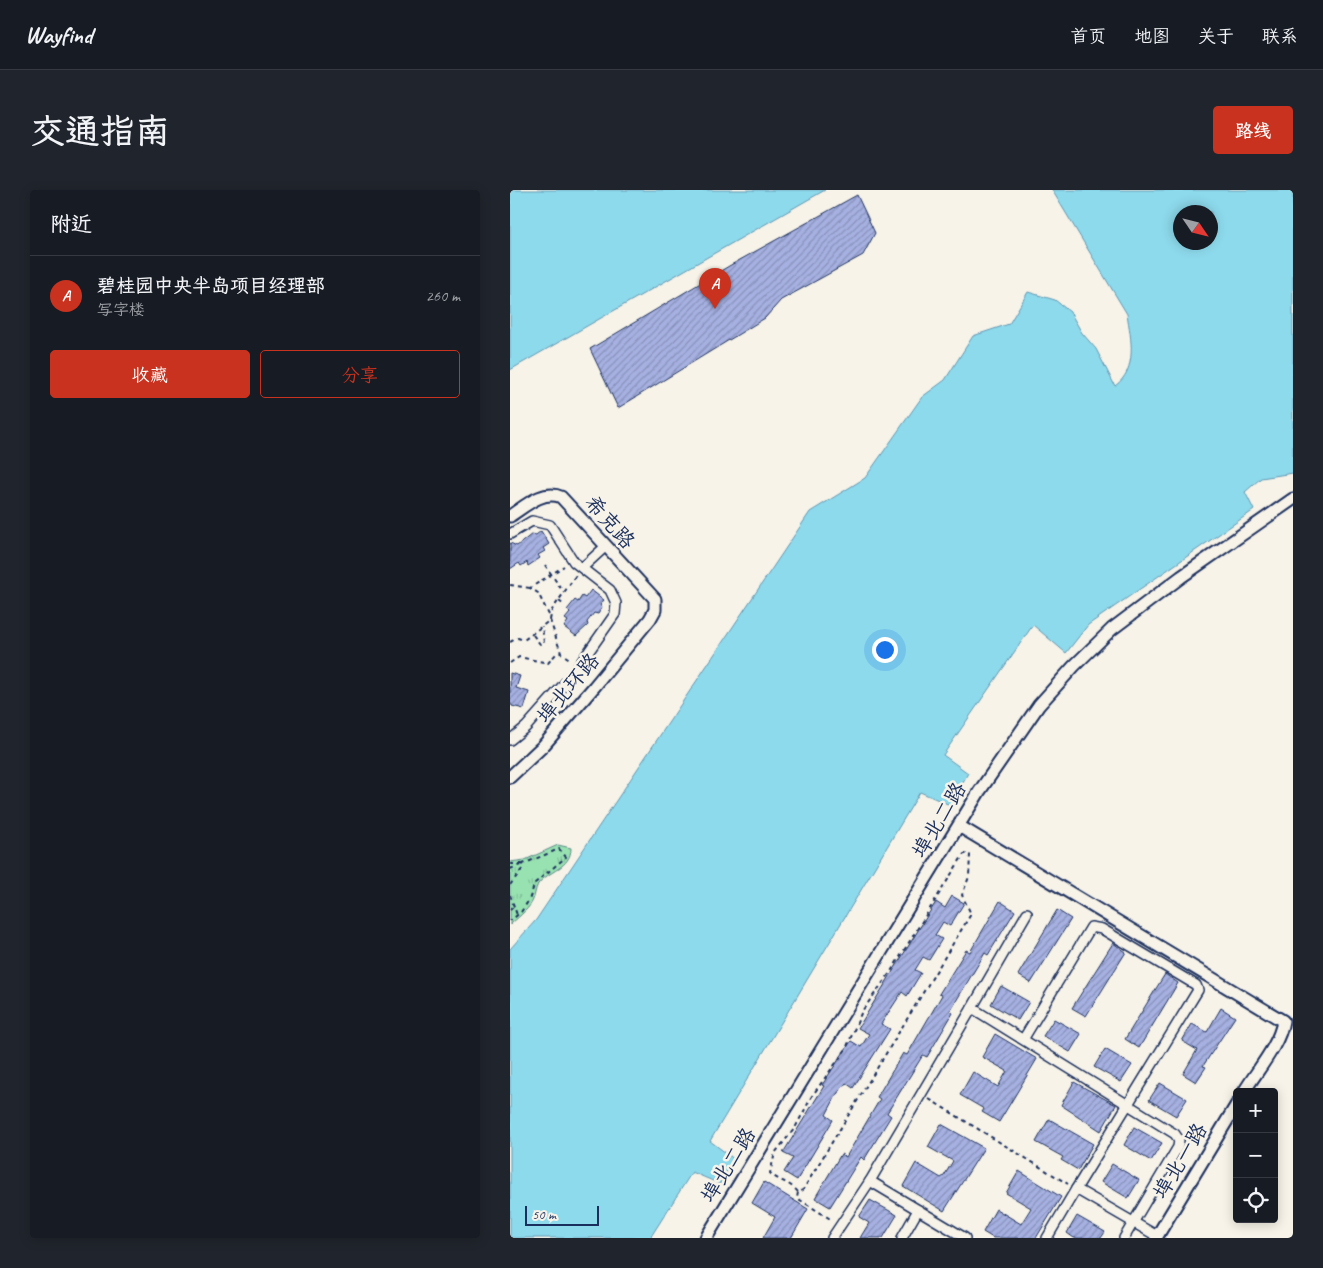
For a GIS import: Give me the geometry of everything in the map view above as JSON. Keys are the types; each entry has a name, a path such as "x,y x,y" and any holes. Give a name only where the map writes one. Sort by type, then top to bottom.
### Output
{"street":[{"name":"希克路","path":"510,516 542,496 556,494 565,500 655,599 655,610 650,619"},
{"name":"埠北二路","path":"706,1238 978,792 1020,730 1056,685 1092,647 1135,611 1293,499"},
{"path":"510,534 532,521 550,525 572,559 610,590 616,603 616,614 576,670 526,727 510,740"},
{"path":"582,568 606,546"},
{"name":"埠北环路","path":"510,777 562,725 650,619"},
{"path":"959,826 1283,1021 1282,1030 1246,1088"},
{"path":"832,1238 870,1181 1027,913"},
{"path":"1024,1038 1092,927 1102,929 1194,982 1198,990 1047,1238"},
{"path":"972,1008 1024,1038 1175,1134 1178,1140 1178,1147 1124,1238"},
{"name":"埠北一路","path":"1156,1237 1233,1111"},
{"path":"870,1181 965,1238"},
{"path":"1076,1189 1156,1237"},
{"path":"902,1238 918,1210"}],"path":[{"path":"530,588 572,559"},
{"path":"545,566 564,593"},
{"path":"549,615 582,568"},
{"path":"510,585 530,588 538,594 549,615 560,653 562,656 568,656 576,670"},
{"path":"559,601 564,606"},
{"path":"510,642 518,638 524,640 533,635 550,620"},
{"path":"533,635 540,644 544,643 542,626"},
{"path":"510,663 519,657 548,663 556,654 560,653"},
{"path":"510,869 559,850 566,857 535,883 529,900 510,921"},
{"path":"964,854 970,854 969,877 962,895 971,914 803,1190 798,1192 784,1179 776,1178 770,1173 775,1153 795,1128 812,1096 846,1049 862,1010 890,973 964,854"},
{"path":"510,864 523,864"},
{"path":"510,885 520,874 523,864"},
{"path":"510,895 517,915"},
{"path":"510,910 514,906"},
{"path":"921,1094 1076,1189"},
{"path":"798,1192 797,1198 841,1225"}],"green space":[{"path":"558,845 571,848 567,860 538,884 530,905 510,925 510,862 525,860"}],"water":[{"path":"510,190 825,190 510,370"},
{"path":"1052,190 1293,190 1293,473 1261,478 1245,492 1254,510 1088,625 1066,653 1033,625 943,755 968,773 950,805 920,792 710,1141 734,1159 720,1184 692,1172 650,1238 510,1238 510,949 536,920 810,512 865,478 922,397 945,380 973,336 1009,324 1028,292 1055,300 1070,312 1082,333 1096,349 1115,386 1127,371 1130,362 1130,333 1127,314"}],"building":[{"path":"857,195 875,233 863,255 781,300 765,318 618,408 590,349 729,266"},
{"path":"541,531 549,544 543,548 545,551 538,555 540,558 528,566 527,562 521,566 519,563 510,569 510,543 517,546 532,534 536,535"},
{"path":"591,590 604,600 600,605 602,608 598,614 594,613 587,622 588,625 576,636 564,627 568,621 565,619 570,613 567,610 575,600 578,602 582,596 585,598"},
{"path":"510,673 520,676 516,688 529,692 524,709 512,706 510,702"},
{"path":"952,896 964,903 950,926 943,922 935,935 942,939 929,960 923,957 915,970 921,973 907,996 902,992 881,1024 890,1029 853,1088 846,1083 837,1094 826,1115 833,1120 797,1180 784,1172 793,1158 783,1153 824,1086 822,1085 851,1041 861,1047 869,1034 858,1028 936,902 945,908"},
{"path":"1000,901 1015,911 988,955 985,953 950,1011 953,1013 927,1057 923,1055 887,1113 891,1116 864,1160 861,1157 830,1207 815,1198 841,1154 846,1157 880,1099 877,1097 903,1053 907,1055 942,995 939,994 966,950 970,952"},
{"path":"1057,910 1071,919 1031,983 1018,975"},
{"path":"1113,943 1126,952 1086,1016 1072,1008"},
{"path":"1165,974 1178,983 1139,1048 1125,1039"},
{"path":"1001,986 1029,1002 1018,1020 991,1004"},
{"path":"1221,1008 1235,1017 1203,1066 1206,1067 1196,1082 1183,1074 1197,1050 1182,1041 1192,1024 1207,1032"},
{"path":"1054,1019 1081,1034 1070,1052 1043,1036"},
{"path":"995,1034 1037,1059 999,1122 982,1112 984,1109 960,1095 973,1072 998,1087 1007,1071 982,1057"},
{"path":"1105,1049 1132,1065 1121,1082 1094,1067"},
{"path":"1074,1082 1116,1105 1101,1131 1061,1105"},
{"path":"1160,1083 1187,1099 1176,1116 1149,1100"},
{"path":"1049,1119 1093,1144 1078,1170 1061,1160 1063,1157 1036,1142"},
{"path":"941,1124 984,1148 944,1211 903,1186 916,1163 941,1178 944,1176 953,1161 928,1147"},
{"path":"1134,1127 1162,1143 1151,1161 1124,1145"},
{"path":"1112,1164 1139,1180 1128,1198 1101,1182"},
{"path":"1019,1171 1061,1197 1036,1238 993,1238 983,1232 996,1209 1021,1224 1031,1208 1006,1193"},
{"path":"764,1182 808,1209 791,1238 763,1238 775,1217 752,1203"},
{"path":"870,1200 897,1215 883,1238 860,1238 869,1223 859,1217"},
{"path":"1077,1216 1105,1232 1101,1238 1074,1238 1067,1233"}],"place":[{"name":"碧桂园中央半岛项目经理部","path":"715,309"}]}
